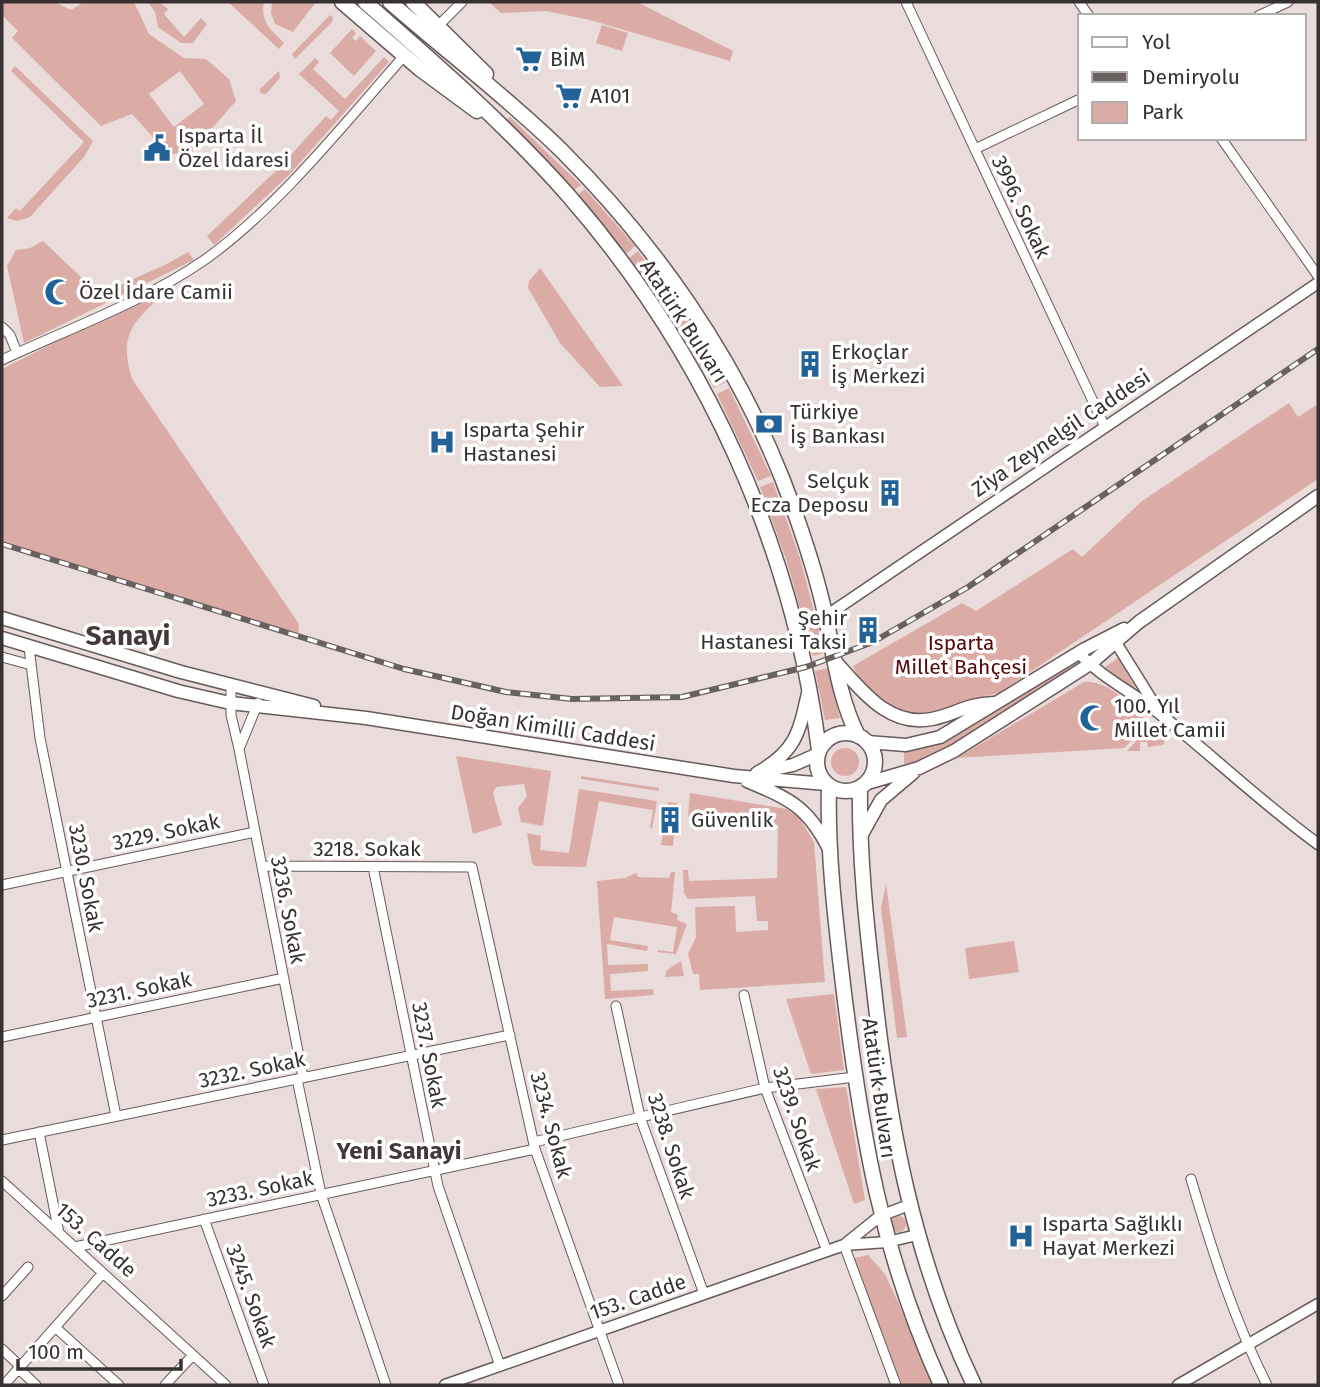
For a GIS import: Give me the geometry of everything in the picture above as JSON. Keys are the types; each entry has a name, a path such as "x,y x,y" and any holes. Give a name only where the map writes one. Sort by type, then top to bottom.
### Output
{"main road":[{"path":"342,2 404,56 503,129"},
{"name":"Atatürk Bulvarı","path":"365,2 451,77 566,193 609,245 667,327 708,394 743,468 773,547 810,686 818,752"},
{"name":"Atatürk Bulvarı","path":"390,2 509,102 561,150 627,222 707,332 755,418 781,475 806,545 846,707 862,739"},
{"path":"413,2 439,25 509,102"},
{"path":"1114,639 1090,664 954,751 919,768 841,791 828,785 819,774 818,752 837,734 893,746 930,741 1079,653 1114,639 1318,496"},
{"name":"Doğan Kimilli Caddesi","path":"2,618 231,686 366,718"},
{"name":"Doğan Kimilli Caddesi","path":"2,638 178,691 230,703 366,718 734,776 828,785"},
{"path":"835,662 873,704 897,715 928,720 968,705 998,703"},
{"path":"757,773 781,758 794,742 810,686"},
{"path":"862,739 874,762 871,776 862,786"},
{"name":"Doğan Kimilli Caddesi","path":"734,776 790,766 818,752"},
{"path":"859,839 881,800 919,768"},
{"path":"734,776 797,804 814,822 830,851"},
{"name":"Atatürk Bulvarı","path":"828,785 830,851 855,1077 880,1216 913,1319 941,1385"},
{"name":"Atatürk Bulvarı","path":"862,786 859,839 882,1061 895,1144 917,1235 940,1306 974,1385"}],"street":[{"path":"439,25 462,2"},
{"path":"1262,14 1288,2"},
{"name":"3996. Sokak","path":"910,3 1105,427"},
{"path":"2,360 166,282 209,256 293,180 404,56"},
{"path":"975,149 1078,100"},
{"path":"1222,140 1318,276"},
{"name":"Ziya Zeynelgil Caddesi","path":"825,615 1318,283"},
{"path":"2,327 10,335 17,353"},
{"path":"1114,639 1161,715"},
{"name":"3230. Sokak","path":"29,646 36,718 116,1116"},
{"path":"1079,653 1090,664 1161,715 1272,810 1318,844"},
{"path":"2,657 31,665"},
{"name":"3236. Sokak","path":"231,686 230,703 284,978 321,1194 386,1385"},
{"path":"239,749 263,694"},
{"name":"3229. Sokak","path":"2,885 255,832"},
{"name":"3218. Sokak","path":"262,866 472,867"},
{"name":"3237. Sokak","path":"373,867 435,1170 500,1366"},
{"name":"3234. Sokak","path":"472,867 534,1145 619,1385"},
{"name":"3231. Sokak","path":"2,1037 284,978"},
{"name":"3239. Sokak","path":"744,995 765,1088 827,1251"},
{"name":"3238. Sokak","path":"616,1006 640,1117 705,1294"},
{"name":"3232. Sokak","path":"2,1140 510,1035"},
{"name":"3233. Sokak","path":"75,1247 435,1170 765,1088 855,1077"},
{"path":"39,1132 59,1233"},
{"path":"1191,1179 1248,1347 1267,1385"},
{"name":"153. Cadde","path":"2,1181 226,1385"},
{"path":"844,1245 880,1216 909,1205"},
{"name":"3245. Sokak","path":"204,1219 264,1385"},
{"path":"844,1245 887,1242 917,1235"},
{"path":"844,1245 894,1385"},
{"name":"153. Cadde","path":"445,1385 844,1245"},
{"path":"2,1296 28,1267"},
{"path":"5,1385 103,1273"},
{"path":"1178,1385 1248,1347 1318,1304"},
{"path":"55,1327 119,1385"},
{"path":"2,1349 36,1385"},
{"path":"165,1385 193,1355"}],"green space":[{"path":"2,2 55,2 71,10 84,2 134,2 149,34 184,58 206,59 229,79 236,101 192,151 169,155 132,114 101,126 12,38 18,31 2,15","holes":["180,71 204,104 174,127 149,94"]},
{"path":"148,2 159,2 168,9 164,14 184,37 201,18 207,24 193,43 181,43 158,27 155,12"},
{"path":"228,2 264,2 265,20 284,43 279,49"},
{"path":"272,2 316,2 293,32 275,24 271,13"},
{"path":"489,2 637,2 733,51 730,61 590,20 546,11 501,13"},
{"path":"330,15 333,17 332,22 295,59 292,54"},
{"path":"602,25 628,33 622,51 596,43"},
{"path":"352,29 356,33 352,38 356,41 360,36 376,51 354,76 330,53"},
{"path":"384,57 389,62 290,174 214,245 207,236 280,167 326,116 331,120 339,111 299,74 315,58 319,62 313,69 345,99"},
{"path":"15,66 93,141 84,157 30,217 17,221 7,218 16,208 20,211 84,142 11,71"},
{"path":"279,71 280,78 266,94 260,93 260,89"},
{"path":"510,117 581,185 573,191 507,119"},
{"path":"585,189 635,246 626,254 577,195"},
{"path":"43,241 101,296 188,252 194,260 24,343 7,266 16,250 30,248"},
{"path":"638,251 695,329 726,382 714,388 672,318 629,258"},
{"path":"540,268 623,386 600,387 560,343 528,288 529,281"},
{"path":"140,300 155,302 138,320 129,336 127,355 132,379 299,624 298,636 2,544 2,369"},
{"path":"729,388 771,476 758,481 717,394"},
{"name":"Isparta Millet Bahçesi","path":"1289,403 1298,417 1318,404 1318,479 999,693 967,700 926,716 891,710 860,681 853,666 962,603 976,611 1073,549 1082,557 1142,501"},
{"path":"773,482 800,558 825,653 813,656 787,562 760,487"},
{"path":"1118,658 1141,697 1105,667"},
{"path":"1078,660 1079,664 969,737 945,750 904,764 904,751 940,742"},
{"path":"828,668 840,718 825,720 815,671"},
{"name":"Isparta Millet Bahçesi","path":"1084,682 1104,686 1115,692 1158,732 1135,737 1124,748 957,758"},
{"path":"1162,735 1166,739 1163,745 1148,747 1147,742 1140,742 1140,751 1127,751 1138,739"},
{"path":"845,748 855,752 859,762 855,772 845,776 835,772 831,762 835,752"},
{"path":"456,756 551,771 543,826 521,822 518,808 527,796 524,784 496,787 493,793 502,825 473,834"},
{"path":"581,776 659,788 659,791 581,779"},
{"path":"579,789 657,801 652,829 653,810 599,801 586,867 535,866 532,863 527,833 541,836 540,850 569,853"},
{"path":"690,793 787,809 800,819 814,842 825,982 700,990 699,974 693,974 688,954 696,937 695,907 735,906 736,932 768,930 768,921 757,921 755,896 688,899 684,893 683,870 688,870 689,881 777,878 778,825 700,815 699,819 688,817"},
{"path":"668,802 677,803 673,846 661,845"},
{"path":"671,872 675,872 671,912 678,915 677,920 687,924 676,954 657,952 673,952 677,927 614,917 610,940 648,946 647,951 607,944 608,965 648,964 648,971 610,974 611,991 653,989 654,995 605,999 597,881 625,878 636,873 638,877 669,878"},
{"path":"886,884 907,1037 897,1038 881,908"},
{"path":"1014,941 1019,972 969,979 965,948"},
{"path":"681,961 684,976 665,977 667,970"},
{"path":"834,994 844,1070 811,1074 786,999"},
{"path":"846,1087 865,1200 854,1204 816,1089"},
{"path":"898,1216 904,1218 904,1230 898,1232 892,1230 890,1224 892,1218"},
{"path":"868,1255 885,1274 936,1385 902,1385 854,1258"}],"railway":[{"path":"2,544 404,669 506,692 572,699 682,697 806,667 873,642 968,587 1318,349"}],"place":[{"name":"BİM","path":"529,59"},
{"name":"A101","path":"569,96"},
{"name":"Isparta İl Özel İdaresi","path":"157,148"},
{"name":"Özel İdare Camii","path":"58,292"},
{"name":"Erkoçlar İş Merkezi","path":"810,364"},
{"name":"Türkiye İş Bankası","path":"769,424"},
{"name":"Isparta Şehir Hastanesi","path":"442,442"},
{"name":"Selçuk Ecza Deposu","path":"890,493"},
{"name":"Şehir Hastanesi Taksi","path":"868,630"},
{"name":"100. Yıl Millet Camii","path":"1093,718"},
{"name":"Güvenlik","path":"670,820"},
{"name":"Isparta Sağlıklı Hayat Merkezi","path":"1021,1236"}],"district":[{"name":"Sanayi","path":"128,635"},
{"name":"Yeni Sanayi","path":"399,1151"}]}
